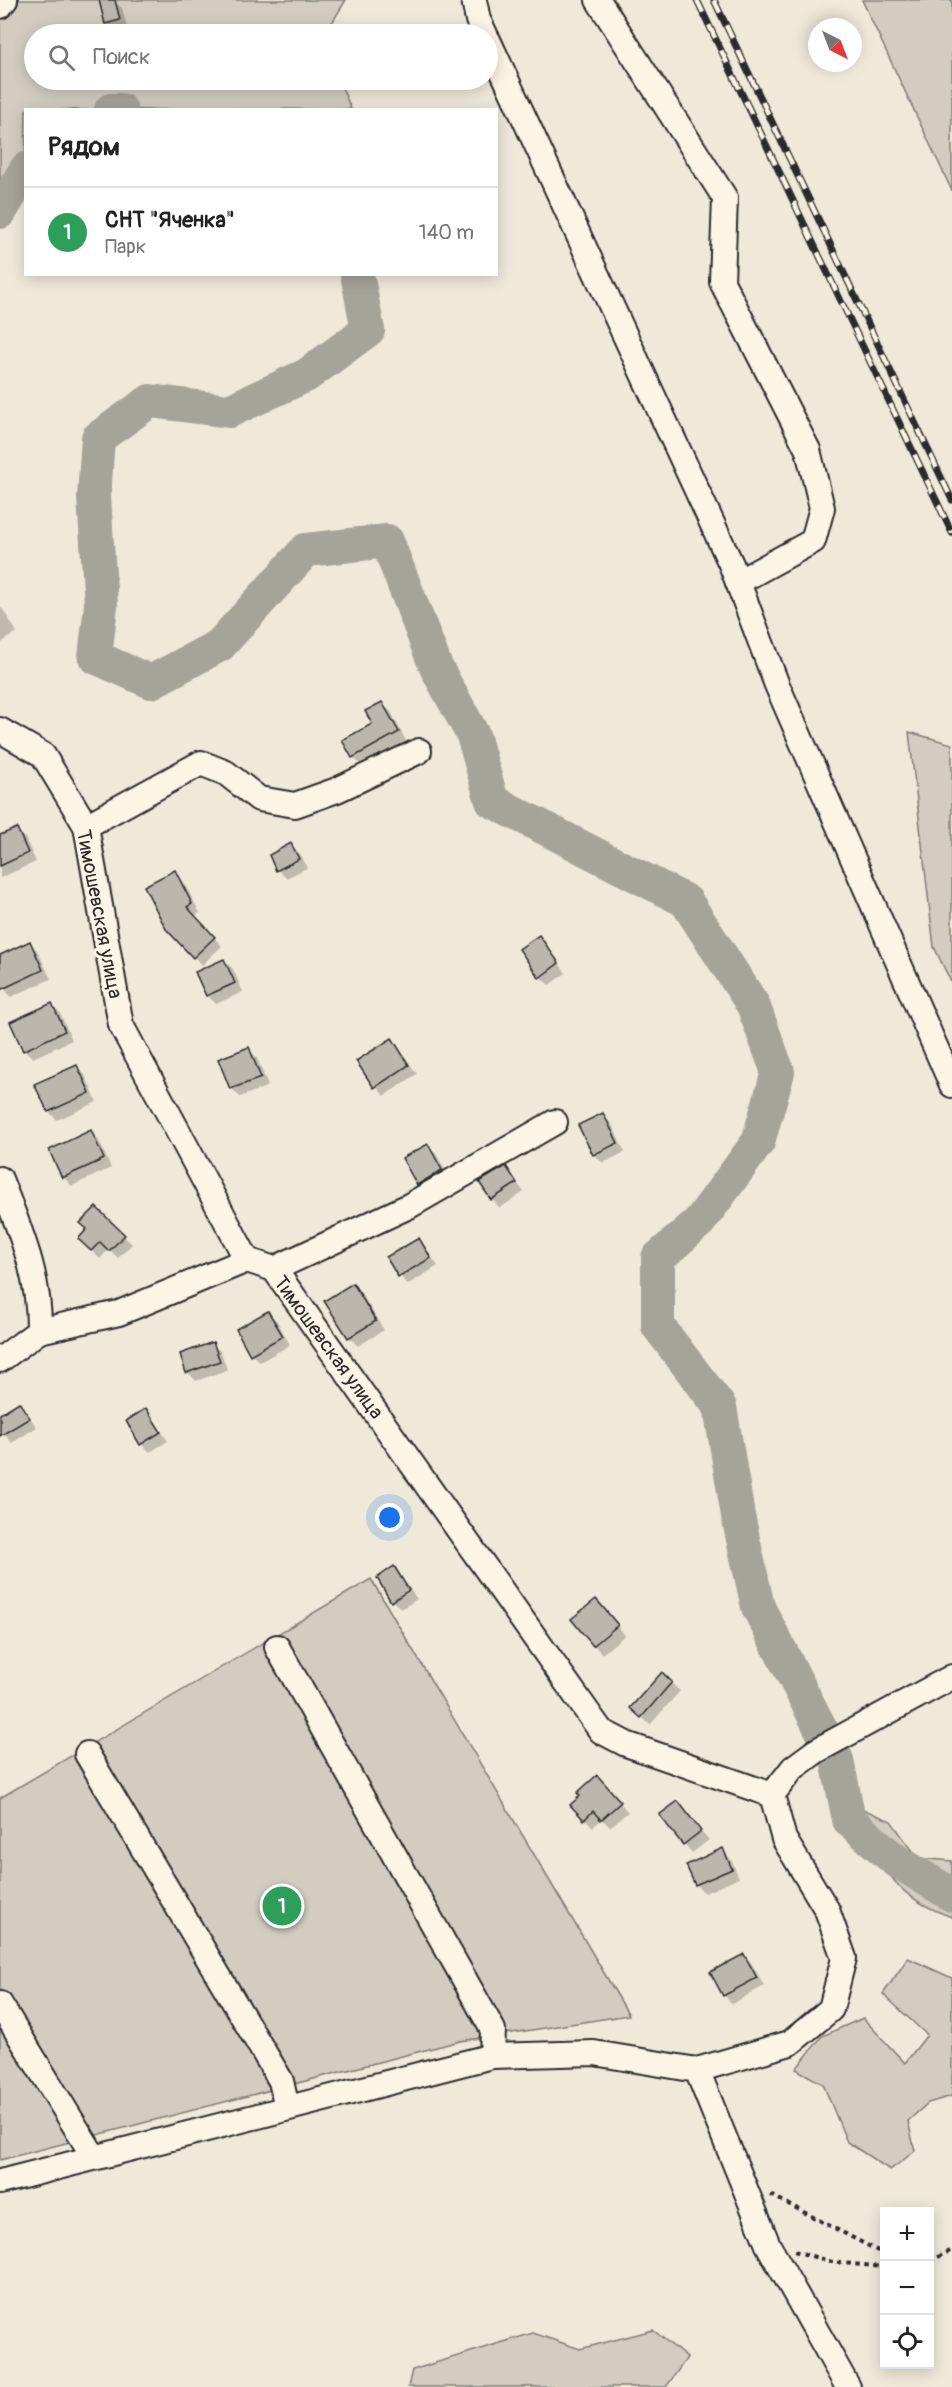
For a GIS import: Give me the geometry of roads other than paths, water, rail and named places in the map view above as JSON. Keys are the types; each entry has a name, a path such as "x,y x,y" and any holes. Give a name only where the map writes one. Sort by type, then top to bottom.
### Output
{"street":[{"path":"0,6 5,0"},
{"path":"474,0 482,24"},
{"path":"598,0 725,198 722,282 808,450 822,508 813,541 734,573"},
{"path":"498,62 734,573 777,685 952,1085"},
{"name":"Тимошевская улица","path":"0,730 43,754 86,826 121,1025 248,1260 274,1269 602,1731 626,1744 772,1795"},
{"path":"86,826 201,763 226,773 259,799 295,805 337,790 419,751"},
{"path":"274,1269 409,1206 555,1122"},
{"path":"0,1179 30,1257 40,1300 39,1331"},
{"path":"0,1360 39,1331 118,1313 248,1260"},
{"path":"277,1647 493,2030 492,2056"},
{"path":"0,2182 492,2056 594,2053 697,2070 790,2043 831,2009 844,1958 827,1910 784,1839 772,1795 793,1768 816,1751 952,1677"},
{"path":"87,1754 281,2081 287,2108"},
{"path":"0,2004 94,2157"},
{"path":"697,2070 768,2245 848,2387"}],"waterway":[{"path":"0,212 24,172"},
{"path":"357,276 368,330 307,375 229,411 150,401 98,438 94,497 101,605 95,657 151,682 220,645 306,550 387,541 436,667 473,735 492,801 686,901 753,1005 778,1072 758,1142 700,1221 658,1258 658,1326 720,1407 738,1516 758,1607 837,1760 849,1820 895,1860 952,1895"}],"railway":[{"path":"697,0 952,533"},
{"path":"714,0 952,500"}],"place":[{"name":"СНТ \"Яченка\"","path":"282,1906"}]}
